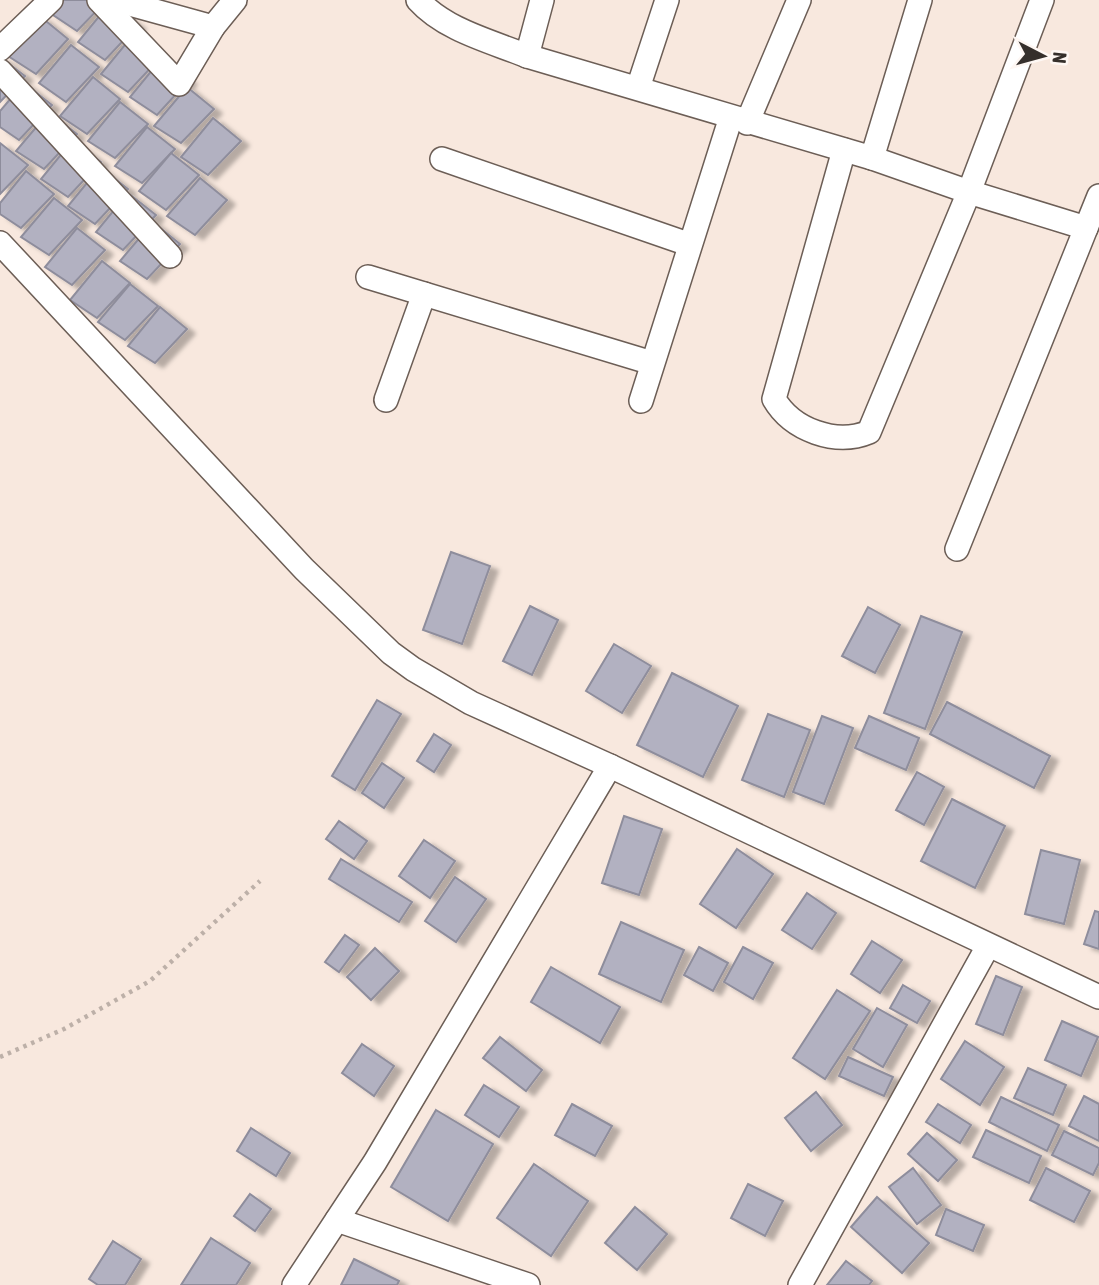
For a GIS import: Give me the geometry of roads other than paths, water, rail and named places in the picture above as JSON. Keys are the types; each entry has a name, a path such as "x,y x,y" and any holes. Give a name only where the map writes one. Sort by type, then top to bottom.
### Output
{"street":[{"path":"5,38 51,0"},
{"path":"99,0 179,84 213,27 235,0"},
{"path":"115,0 213,27"},
{"path":"418,0 431,14 446,23 527,56 872,158 969,192 1086,228"},
{"path":"527,56 542,0"},
{"path":"638,88 667,0"},
{"path":"641,401 688,244 739,120 799,0"},
{"path":"872,158 920,0"},
{"path":"844,150 774,399 788,417 831,438 845,439 869,432 969,192 1042,0"},
{"path":"0,71 170,256"},
{"path":"442,159 688,244"},
{"path":"957,549 1099,197"},
{"path":"0,243 304,569 391,653 471,703 1099,997"},
{"path":"368,277 652,363"},
{"path":"386,400 424,294"},
{"path":"294,1285 375,1162 610,766"},
{"path":"800,1285 988,946"},
{"path":"337,1220 528,1285"}]}
